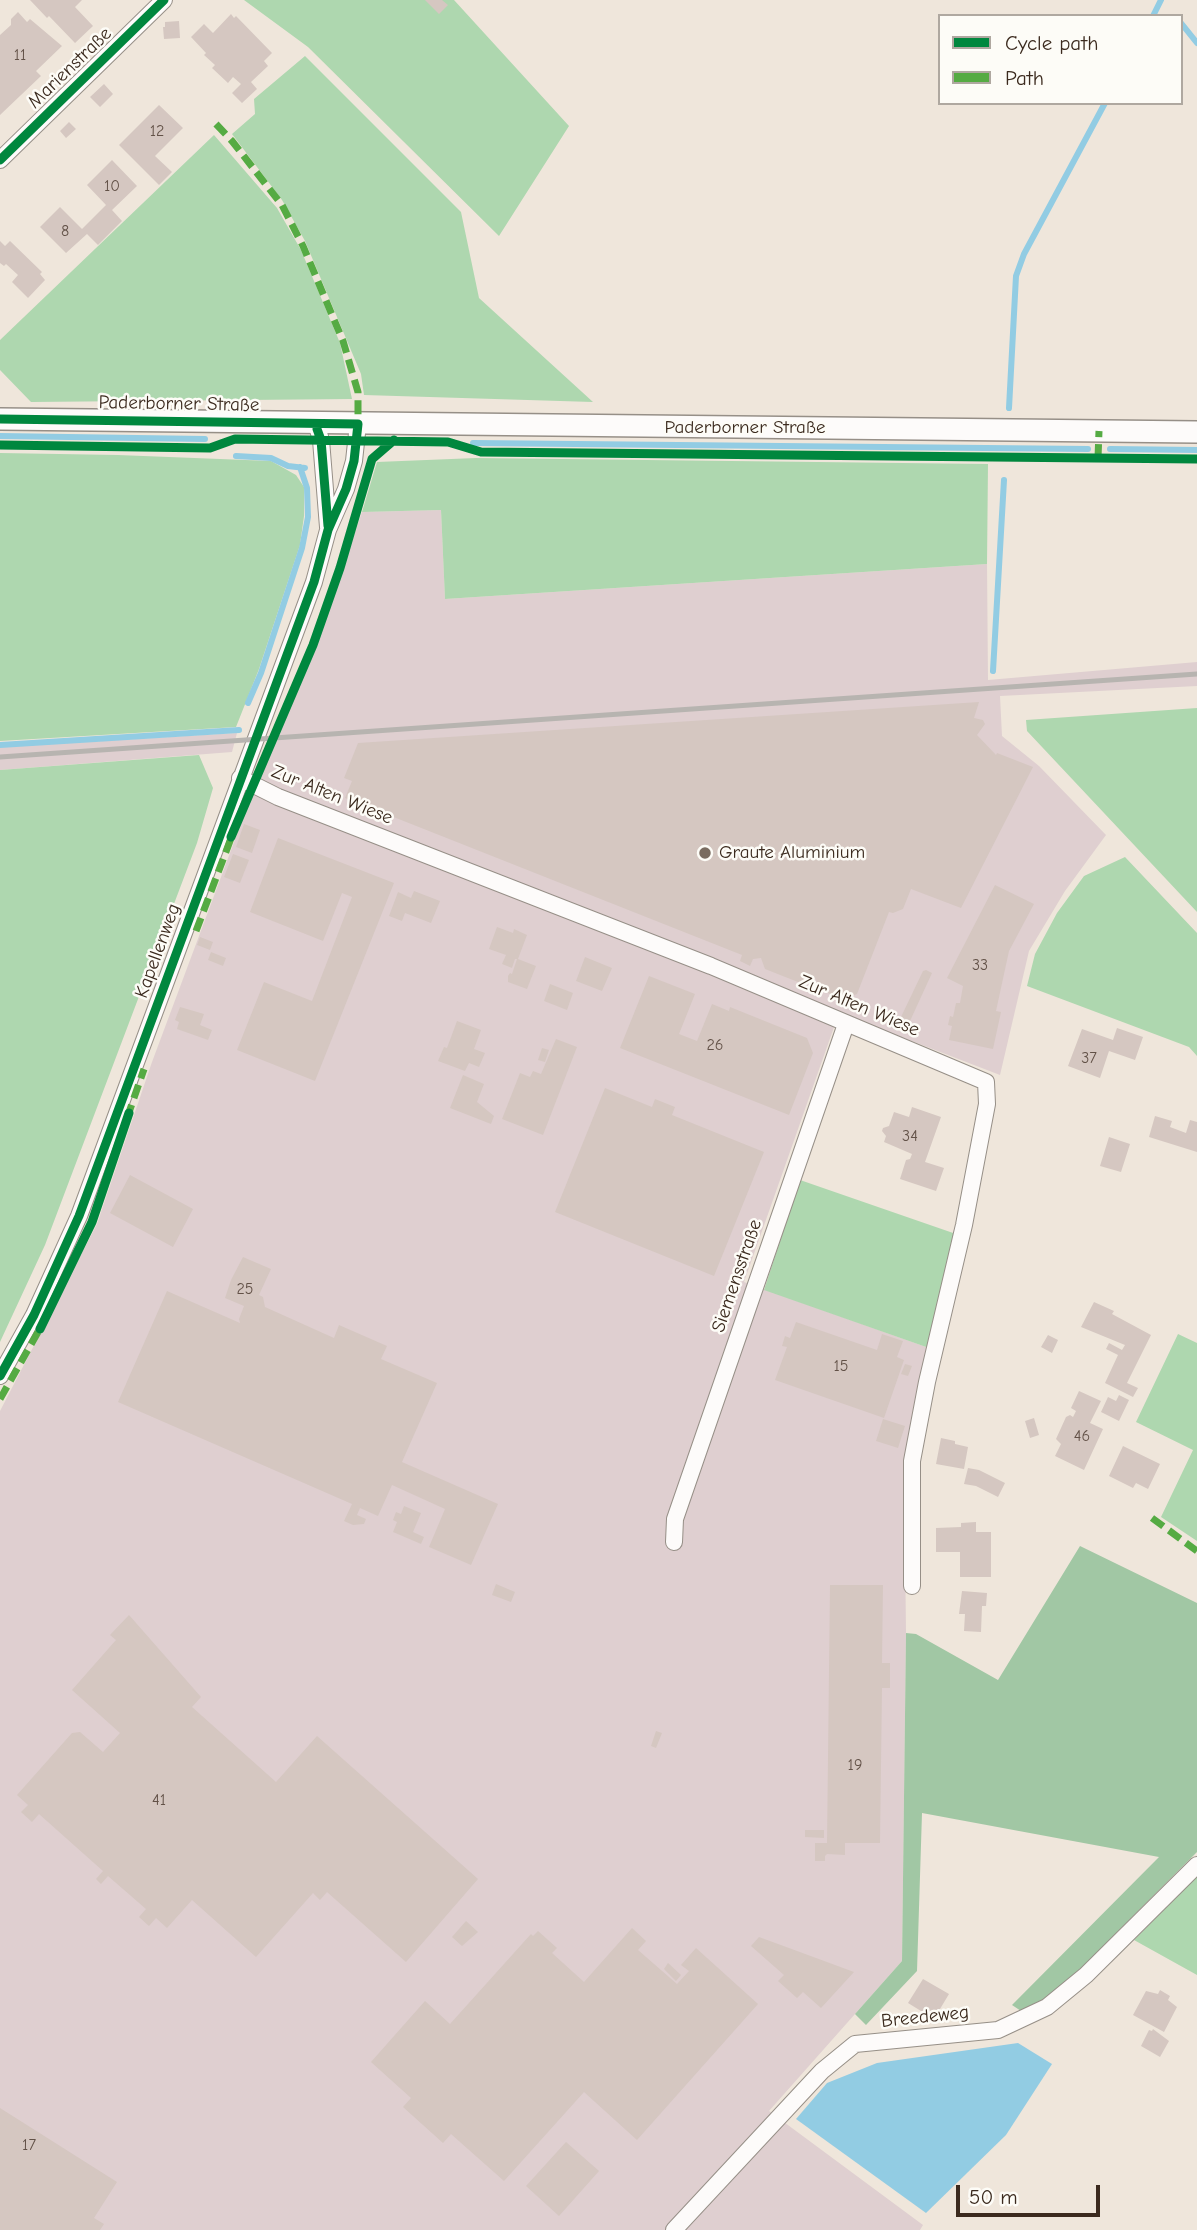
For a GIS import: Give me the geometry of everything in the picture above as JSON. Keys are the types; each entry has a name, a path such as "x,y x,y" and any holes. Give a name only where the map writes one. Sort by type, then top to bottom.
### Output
{"main road":[{"name":"Paderborner Straße","path":"0,419 1197,432"}],"street":[{"name":"Marienstraße","path":"0,160 164,0"},
{"name":"Kapellenweg","path":"316,423 321,440 328,530"},
{"name":"Kapellenweg","path":"0,1376 34,1315 79,1216 314,582 328,530 346,489 354,461 358,424"},
{"name":"Zur Alten Wiese","path":"240,778 291,802 711,966 986,1082 986,1104 964,1225 927,1382 912,1461 912,1586"},
{"name":"Siemensstraße","path":"674,1542 675,1519 846,1024"},
{"name":"Breedeweg","path":"674,2230 822,2071 855,2044 998,2030 1047,2007 1086,1975 1197,1865"}],"shaded area":[{"path":"441,510 445,599 987,564 988,680 1197,662 1197,686 1000,696 1002,736 1039,766 1106,835 1065,891 1029,951 1000,1075 839,1013 744,1282 929,1348 904,1459 906,1633 902,1961 769,2111 923,2225 920,2230 0,2230 0,1411 97,1224 152,1062 252,794 317,642 362,512"},
{"path":"237,733 232,752 0,770 0,747"}],"green space":[{"path":"244,0 454,0 569,126 499,236 308,47"},
{"path":"305,56 461,212 479,298 593,402 364,395 361,374 305,241 282,200 232,134 255,114 254,99"},
{"path":"214,135 277,208 301,250 340,343 352,399 31,402 0,370 0,340"},
{"path":"0,453 271,461 296,475 304,487 300,545 259,669 236,727 0,741"},
{"path":"476,458 988,464 987,564 445,599 441,510 362,512 377,462"},
{"path":"1197,708 1197,912 1027,731 1026,720"},
{"path":"199,755 213,788 197,843 45,1245 0,1342 0,770"},
{"path":"1125,857 1197,933 1197,1056 1189,1047 1027,986 1035,954 1057,913 1084,876"},
{"path":"800,1180 956,1234 929,1348 764,1290"},
{"path":"1178,1334 1197,1343 1197,1541 1161,1517 1193,1450 1136,1422"},
{"path":"1080,1546 1197,1603 1197,1852 1081,1968 1043,2002 1024,2013 1012,2005 1159,1857 922,1813 917,1971 866,2025 855,2014 902,1961 906,1633 916,1634 998,1680"},
{"path":"1197,1877 1197,1975 1134,1940"}],"water":[{"path":"1018,2043 1052,2064 1006,2135 926,2213 796,2119 827,2083 877,2063"}],"building":[{"path":"30,0 82,0 75,7 93,26 75,43"},
{"path":"425,0 442,0 448,5 439,14"},
{"path":"18,12 27,22 30,19 62,46 36,71 41,76 0,115 0,35 11,25 11,19"},
{"path":"231,14 272,53 264,61 268,66 251,82 257,89 242,103 232,93 241,84 233,77 228,83 212,68 215,65 191,37 204,24 213,33"},
{"path":"179,21 180,38 164,39 165,22"},
{"path":"104,84 113,94 100,107 90,97"},
{"path":"159,105 183,128 155,156 172,172 159,185 119,145"},
{"path":"69,122 76,129 66,138 60,131"},
{"path":"112,160 137,186 112,210 122,221 98,245 87,234 66,253 40,227 60,207 82,229 106,205 87,185"},
{"path":"0,241 5,246 10,241 42,272 40,274 45,280 28,298 12,282 18,275 6,264 4,266 0,263"},
{"name":"Graute Aluminium","path":"979,702 974,718 983,720 985,724 977,735 996,755 997,753 1033,767 961,908 911,889 903,909 889,912 857,994 850,997 844,994 839,997 825,992 815,978 803,984 765,969 761,958 753,959 750,966 740,961 742,955 386,814 382,817 374,814 372,809 345,798 352,781 344,778 358,743"},
{"path":"244,824 260,830 252,853 236,847"},
{"path":"278,838 394,883 315,1081 237,1050 264,982 312,1001 352,897 342,893 323,941 250,912"},
{"path":"233,854 249,860 240,883 224,877"},
{"path":"995,885 1034,904 1009,951 996,1011 1001,1012 993,1049 949,1040 952,1026 948,1025 950,1016 953,1017 956,1003 960,1003 963,986 947,978"},
{"path":"414,891 440,901 431,923 405,913 402,921 389,916 398,892 411,898"},
{"path":"497,927 513,933 514,929 527,935 518,959 536,966 527,989 508,982 508,976 512,974 517,959 512,968 502,964 506,955 489,949"},
{"path":"200,937 213,942 210,950 197,945"},
{"path":"211,952 226,958 223,966 208,960"},
{"path":"585,957 612,968 602,991 576,981"},
{"path":"923,971 932,973 910,1021 901,1017"},
{"path":"649,976 695,994 679,1034 697,1041 712,1004 729,1011 730,1007 807,1038 813,1053 789,1115 620,1048"},
{"path":"550,984 573,993 567,1010 544,1001"},
{"path":"180,1007 204,1014 200,1025 212,1030 208,1040 177,1029 179,1022 175,1020"},
{"path":"457,1021 481,1030 474,1049 485,1053 479,1067 469,1063 465,1071 438,1061 444,1047 447,1048"},
{"path":"1117,1028 1143,1037 1135,1060 1109,1051 1100,1078 1068,1066 1082,1029 1113,1040"},
{"path":"556,1039 577,1047 543,1135 502,1119 520,1073 530,1077 533,1071 541,1074"},
{"path":"542,1048 549,1050 545,1062 538,1060"},
{"path":"463,1075 484,1084 477,1102 494,1116 491,1124 450,1108"},
{"path":"605,1088 652,1107 655,1099 675,1107 672,1115 764,1152 714,1276 555,1212"},
{"path":"912,1107 941,1117 925,1162 944,1168 936,1191 900,1179 906,1160 910,1159 912,1154 884,1142 886,1136 883,1128 889,1126 894,1112 909,1117"},
{"path":"1155,1116 1172,1121 1170,1127 1186,1133 1190,1120 1197,1122 1197,1152 1149,1137"},
{"path":"1109,1137 1130,1144 1121,1172 1100,1166"},
{"path":"130,1175 193,1209 173,1247 110,1213"},
{"path":"243,1257 271,1269 259,1295 263,1297 265,1307 334,1338 339,1325 387,1346 381,1359 437,1383 402,1462 498,1504 471,1565 429,1547 445,1509 392,1485 378,1516 360,1508 357,1515 366,1519 364,1524 353,1525 344,1521 352,1504 118,1402 167,1291 240,1323 244,1306 225,1298"},
{"path":"1094,1302 1114,1311 1112,1314 1151,1335 1127,1383 1138,1388 1133,1397 1105,1383 1118,1355 1106,1349 1109,1343 1122,1350 1125,1345 1081,1327"},
{"path":"796,1322 877,1350 882,1334 903,1341 897,1357 904,1360 884,1418 775,1380 787,1347 782,1346 785,1336 790,1338"},
{"path":"1048,1335 1058,1340 1052,1353 1041,1347"},
{"path":"905,1364 912,1366 908,1376 901,1374"},
{"path":"1079,1391 1101,1401 1090,1423 1103,1429 1084,1470 1055,1456 1061,1444 1056,1439 1066,1417 1073,1417 1076,1411 1071,1408"},
{"path":"1119,1395 1129,1400 1119,1421 1101,1412 1108,1397 1116,1401"},
{"path":"1034,1418 1039,1435 1030,1438 1025,1421"},
{"path":"883,1419 905,1426 898,1448 876,1441"},
{"path":"941,1438 968,1447 964,1469 936,1464"},
{"path":"1123,1446 1160,1464 1148,1489 1136,1483 1133,1488 1109,1476"},
{"path":"968,1468 979,1470 1005,1483 998,1497 976,1486 964,1484"},
{"path":"404,1506 421,1513 413,1532 424,1537 421,1544 393,1532 397,1522 393,1520 396,1512 401,1514"},
{"path":"976,1522 976,1532 991,1532 991,1577 960,1577 960,1552 936,1552 936,1528 961,1527 961,1523"},
{"path":"496,1584 515,1592 511,1602 492,1595"},
{"path":"830,1585 883,1585 882,1663 890,1663 890,1688 882,1688 880,1843 845,1843 845,1855 827,1854 825,1861 815,1861 815,1843 827,1843"},
{"path":"962,1591 987,1593 986,1606 982,1606 981,1632 964,1631 965,1614 959,1614"},
{"path":"129,1615 201,1697 192,1707 276,1782 317,1736 478,1879 406,1962 327,1892 320,1900 313,1893 256,1957 192,1900 167,1928 156,1918 149,1926 139,1917 146,1909 108,1876 101,1884 96,1879 103,1871 39,1814 32,1822 21,1812 28,1805 17,1795 72,1733 80,1732 103,1752 120,1733 72,1690 116,1640 110,1635"},
{"path":"656,1731 662,1733 656,1748 651,1746"},
{"path":"805,1830 824,1830 824,1838 805,1837"},
{"path":"466,1921 478,1932 462,1946 452,1937"},
{"path":"632,1928 646,1941 638,1950 677,1984 689,1971 681,1965 696,1948 758,2004 637,2140 584,2092 504,2181 451,2134 443,2143 403,2107 411,2098 371,2062 425,2001 450,2024 531,1934 533,1936 538,1931 557,1948 552,1953 584,1982"},
{"path":"759,1937 854,1972 821,2008 803,1992 797,1998 778,1981 784,1975 751,1946"},
{"path":"668,1963 681,1975 676,1981 664,1969"},
{"path":"923,1979 949,1994 934,2019 908,2003"},
{"path":"1160,1990 1170,1996 1168,2000 1177,2007 1164,2032 1133,2015 1146,1991 1158,1994"},
{"path":"1153,2029 1169,2041 1160,2057 1141,2046 1149,2030"},
{"path":"0,2108 117,2182 94,2218 104,2224 100,2230 0,2230"},
{"path":"566,2142 599,2171 559,2216 526,2186"}],"waterway":[{"path":"1154,14 1161,0"},
{"path":"1183,26 1197,43"},
{"path":"1009,408 1016,276 1024,254 1104,105"},
{"path":"0,436 205,439"},
{"path":"473,443 1088,449"},
{"path":"1110,449 1197,450"},
{"path":"236,456 271,458 288,466 305,468"},
{"path":"248,703 261,673 302,548 308,517 307,488 300,467"},
{"path":"993,671 1004,480"},
{"path":"0,745 239,730"}],"railway":[{"path":"0,757 1197,674"}],"marked path":[{"path":"216,124 282,205 303,246 343,341 358,392 358,424"},
{"path":"1098,458 1099,431"},
{"path":"196,931 233,833"},
{"path":"127,1118 144,1069"},
{"path":"0,1399 42,1325"},
{"path":"1152,1518 1197,1551"}],"cycle path":[{"path":"0,160 164,0"},
{"path":"0,419 358,424 354,461 346,489 328,530 314,582 79,1216 34,1315 0,1376"},
{"path":"317,429 321,440 328,526"},
{"path":"0,445 210,448 235,439 448,442 481,452 1197,459"},
{"path":"231,837 313,645 340,568 372,459 394,440"},
{"path":"40,1329 92,1222 129,1113"}],"place":[{"name":"Graute Aluminium","path":"705,853"}]}
